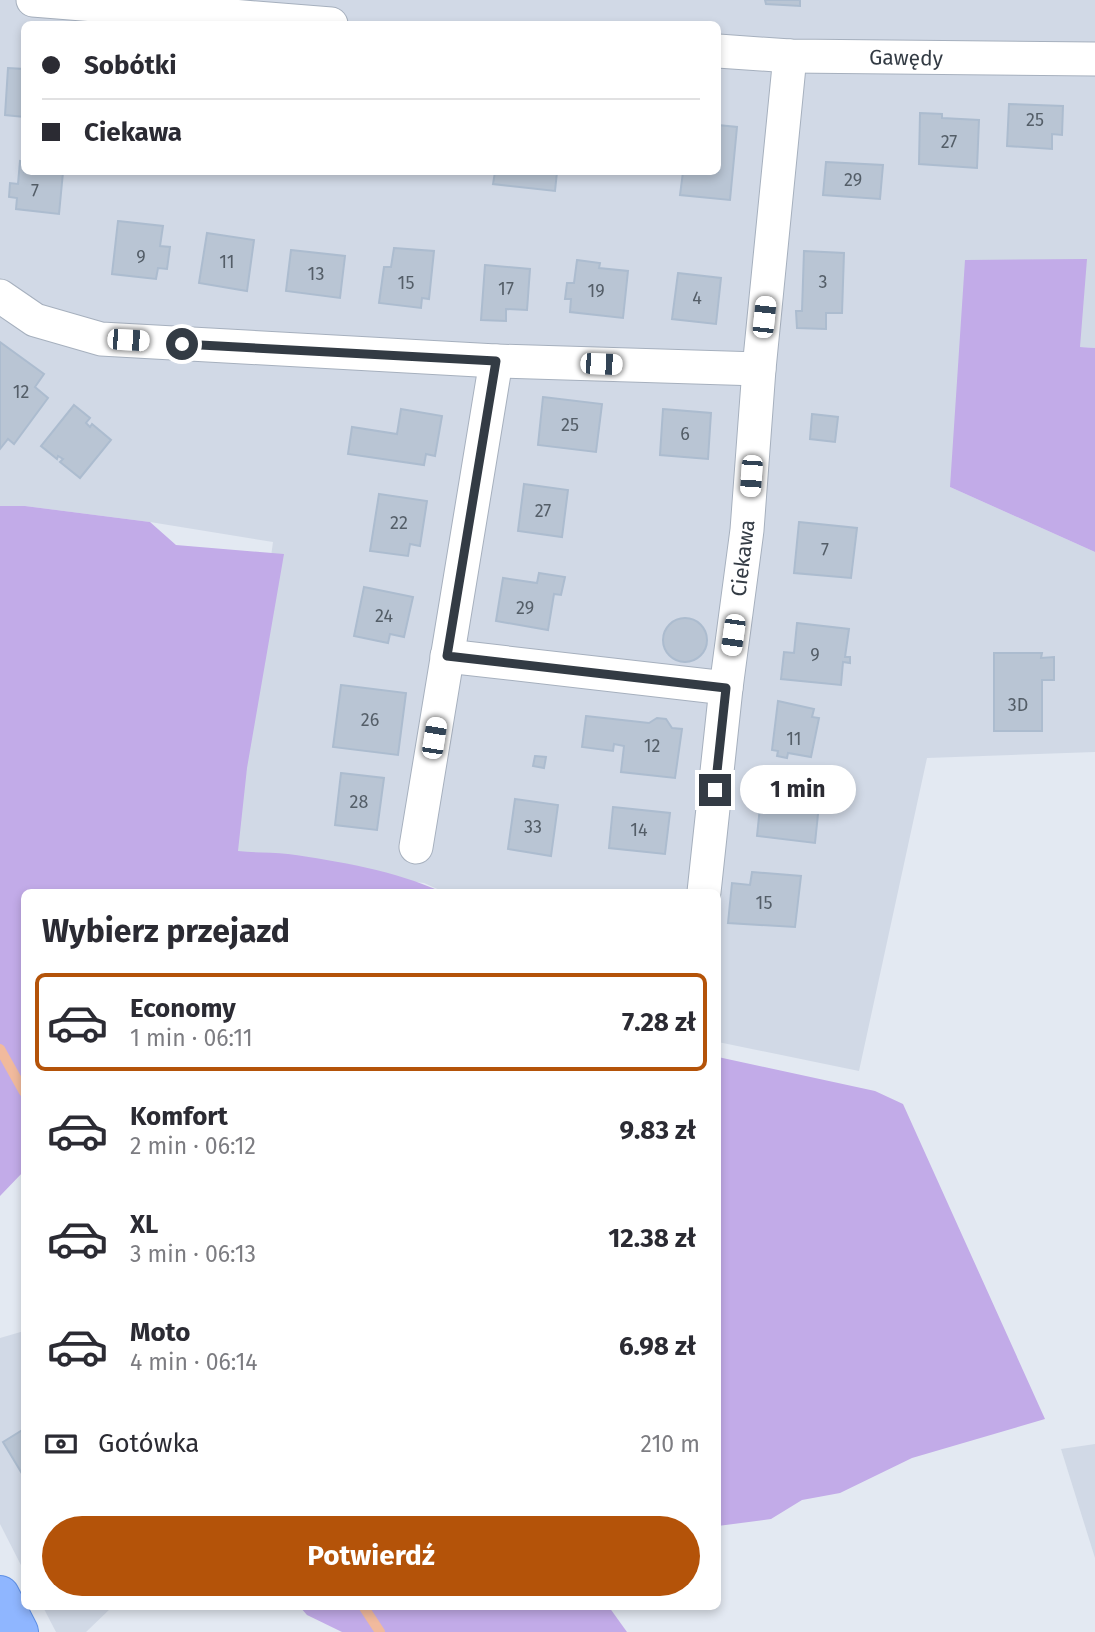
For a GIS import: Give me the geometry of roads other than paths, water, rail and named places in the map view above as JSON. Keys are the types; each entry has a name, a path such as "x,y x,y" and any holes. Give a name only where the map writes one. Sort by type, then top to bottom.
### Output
{"main road":[{"path":"0,1595 19,1632"}],"street":[{"path":"33,0 294,21"},
{"name":"Gawędy","path":"721,51 790,56 1095,59"},
{"name":"Ciekawa","path":"704,889 726,688 747,530 759,369 790,56"},
{"path":"0,296 35,320 101,339 496,361 759,369"},
{"path":"416,847 496,361"},
{"path":"447,656 726,688"}],"waterway":[{"path":"0,1049 21,1087"},
{"path":"366,1610 380,1632"}]}
